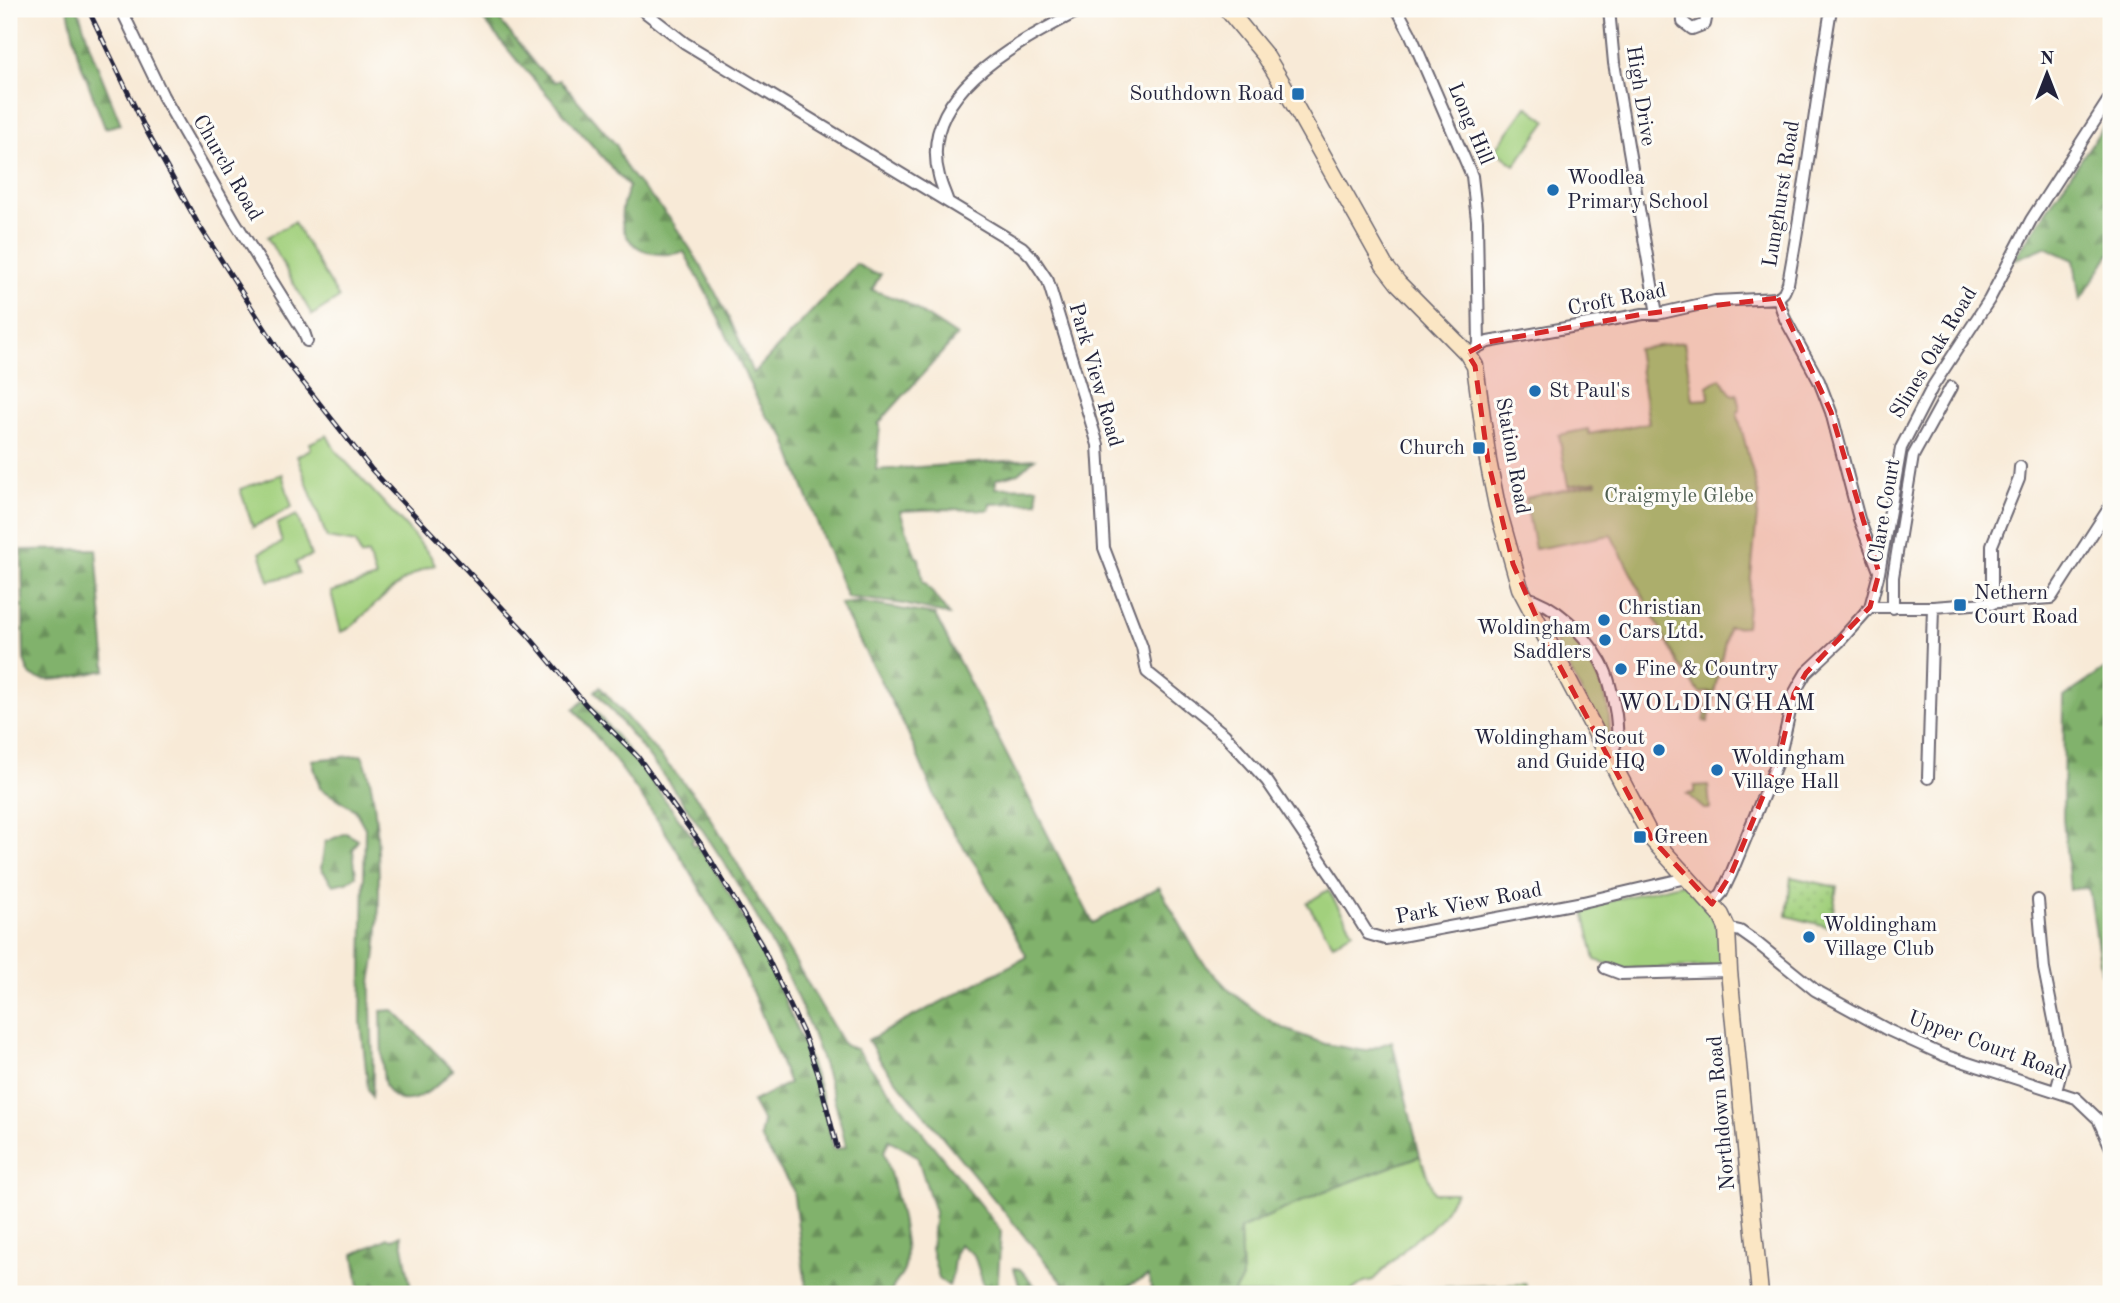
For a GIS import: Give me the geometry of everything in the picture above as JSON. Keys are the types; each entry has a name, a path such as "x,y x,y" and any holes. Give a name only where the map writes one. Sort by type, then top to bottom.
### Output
{"street":[{"name":"Church Road","path":"121,9 170,107 307,341"},
{"name":"Park View Road","path":"641,9 685,43 1022,247 1032,257 1048,281 1098,445 1104,548 1142,647 1147,672 1225,735 1266,781 1368,934 1385,939 1583,902 1686,878"},
{"path":"948,202 938,175 937,145 941,126 960,90 974,75 1038,33 1082,9"},
{"name":"Station Road","path":"1227,9 1265,55 1384,264 1398,283 1473,349 1497,506 1523,596 1652,839 1712,904 1727,928"},
{"name":"Long Hill","path":"1397,9 1472,176 1476,220 1473,349"},
{"name":"High Drive","path":"1609,9 1614,63 1657,314"},
{"path":"1682,9 1683,22 1689,28 1697,29 1705,24 1708,9"},
{"name":"Lunghurst Road","path":"1831,9 1795,246 1788,283 1778,298 1785,319 1819,381 1831,412 1859,519 1879,573"},
{"name":"Slines Oak Road","path":"1712,904 1722,893 1731,874 1780,755 1794,694 1806,673 1839,642 1870,607 1879,573 1901,447 1933,386 1989,300 2031,220 2111,96"},
{"name":"Croft Road","path":"1473,349 1488,342 1643,314 1657,314 1715,301 1778,298"},
{"name":"Clare Court","path":"1893,608 1893,577 1913,456 1951,387"},
{"path":"1992,604 1992,545 2019,479 2020,467"},
{"path":"1870,607 1933,607 2052,598 2111,505"},
{"path":"1523,596 1548,605 1566,620 1601,663 1609,680 1618,730 1616,747 1609,757"},
{"path":"1928,778 1933,607"},
{"path":"2038,900 2044,968 2063,1065 2056,1091"},
{"name":"Upper Court Road","path":"1727,928 1740,931 1815,990 1888,1030 1943,1055 2076,1098 2098,1119 2111,1148"},
{"name":"Northdown Road","path":"1727,928 1760,1294"},
{"path":"1605,968 1621,974 1729,971"}],"highlighted area":[{"path":"1778,298 1831,412 1879,573 1870,607 1806,673 1794,694 1780,755 1731,874 1712,904 1652,839 1549,646 1513,564 1488,461 1475,366 1467,353 1488,342 1643,314"}],"green space":[{"path":"68,9 78,9 121,124 105,128 78,56"},
{"path":"475,9 491,9 537,67 555,82 560,80 617,146 626,167 666,214 708,277 728,315 753,374 856,264 881,274 872,290 903,301 957,336 878,424 876,470 1035,459 1018,473 996,479 996,488 1037,487 1038,502 990,504 989,510 900,511 916,557 919,558 923,583 949,615 903,604 847,597 784,435 767,417 684,252 652,253 630,241 624,231 622,218 623,203 629,187"},
{"path":"1527,106 1547,121 1515,165 1495,150"},
{"path":"2111,115 2111,252 2080,301 2074,260 2045,247 2013,260"},
{"path":"294,222 339,298 312,315 267,237"},
{"name":"Craigmyle Glebe","path":"1684,342 1693,400 1709,399 1708,386 1720,378 1732,395 1737,394 1740,410 1737,412 1759,496 1746,626 1728,627 1708,722 1704,721 1711,692 1700,693 1678,663 1611,535 1535,549 1525,498 1597,483 1568,486 1559,435 1588,429 1589,434 1649,423 1637,349"},
{"path":"327,435 335,450 407,528 435,565 399,584 352,626 341,632 331,592 376,578 368,554 361,556 356,543 327,538 297,456 311,449 310,443"},
{"path":"282,474 292,507 253,527 240,489"},
{"path":"297,515 311,556 296,562 299,573 269,581 260,552 282,543 277,524"},
{"path":"96,549 106,670 46,680 31,675 24,660 22,550"},
{"path":"859,602 935,615 1093,923 1159,887 1200,959 1230,991 1261,1015 1285,1029 1325,1044 1365,1051 1392,1041 1420,1156 1320,1193 1240,1229 1242,1279 1233,1294 1153,1294 1148,1276 1112,1294 1072,1294 881,1062 868,1040 1027,957 977,867 943,816 908,733 840,604"},
{"path":"1537,607 1549,612 1559,623 1584,653 1599,679 1610,722 1609,737 1606,739"},
{"path":"2111,665 2111,1036 2089,888 2070,889 2063,819 2064,697"},
{"path":"600,687 703,805 844,1045 856,1049 1001,1231 997,1294 984,1286 974,1255 959,1244 949,1286 939,1279 931,1249 935,1212 917,1156 889,1140 884,1152 903,1229 906,1260 903,1273 891,1294 807,1294 793,1190 760,1137 763,1122 752,1102 789,1083 743,970 701,890 620,767 574,709 586,699 694,839 691,842 693,846 697,844 750,930 808,1056 834,1149 846,1147 830,1083 781,962 749,904 715,848 677,794 595,691"},
{"path":"362,755 373,796 379,880 378,932 371,984 372,1097 368,1089 361,1022 365,828 355,810 320,788 312,760"},
{"path":"1708,785 1710,809 1704,809 1687,794 1694,793 1694,786"},
{"path":"346,833 358,840 353,850 356,876 347,882 333,885 321,868 325,842"},
{"path":"1791,877 1837,887 1830,927 1787,916"},
{"path":"1684,883 1709,912 1718,928 1723,966 1625,969 1595,960 1583,907"},
{"path":"1328,890 1353,931 1333,944 1307,903"},
{"path":"393,1010 453,1070 430,1090 411,1100 393,1096 384,1081 381,1011"},
{"path":"1420,1156 1434,1193 1456,1193 1442,1216 1429,1230 1417,1237 1373,1280 1364,1282 1347,1294 1233,1294 1242,1279 1240,1229 1320,1193"},
{"path":"401,1235 412,1294 360,1294 354,1254"},
{"path":"1014,1268 1020,1269 1042,1294 1026,1294 1019,1285"},
{"path":"1526,1284 1526,1294 1385,1294 1392,1289"}],"railway":[{"path":"88,9 146,130 197,222 283,357 372,470 527,634 586,705 638,757 703,847 762,946 804,1035 818,1074 837,1147"}],"place":[{"name":"Southdown Road","path":"1298,94"},
{"name":"Woodlea Primary School","path":"1553,190"},
{"name":"St Paul's","path":"1535,391"},
{"name":"Church","path":"1479,448"},
{"name":"Nethern Court Road","path":"1960,605"},
{"name":"Christian Cars Ltd.","path":"1604,620"},
{"name":"Woldingham Saddlers","path":"1605,640"},
{"name":"Fine & Country","path":"1621,669"},
{"name":"Woldingham Scout and Guide HQ","path":"1659,750"},
{"name":"Woldingham Village Hall","path":"1717,770"},
{"name":"Green","path":"1640,837"},
{"name":"Woldingham Village Club","path":"1809,937"}],"district":[{"name":"WOLDINGHAM","path":"1718,704"}]}
